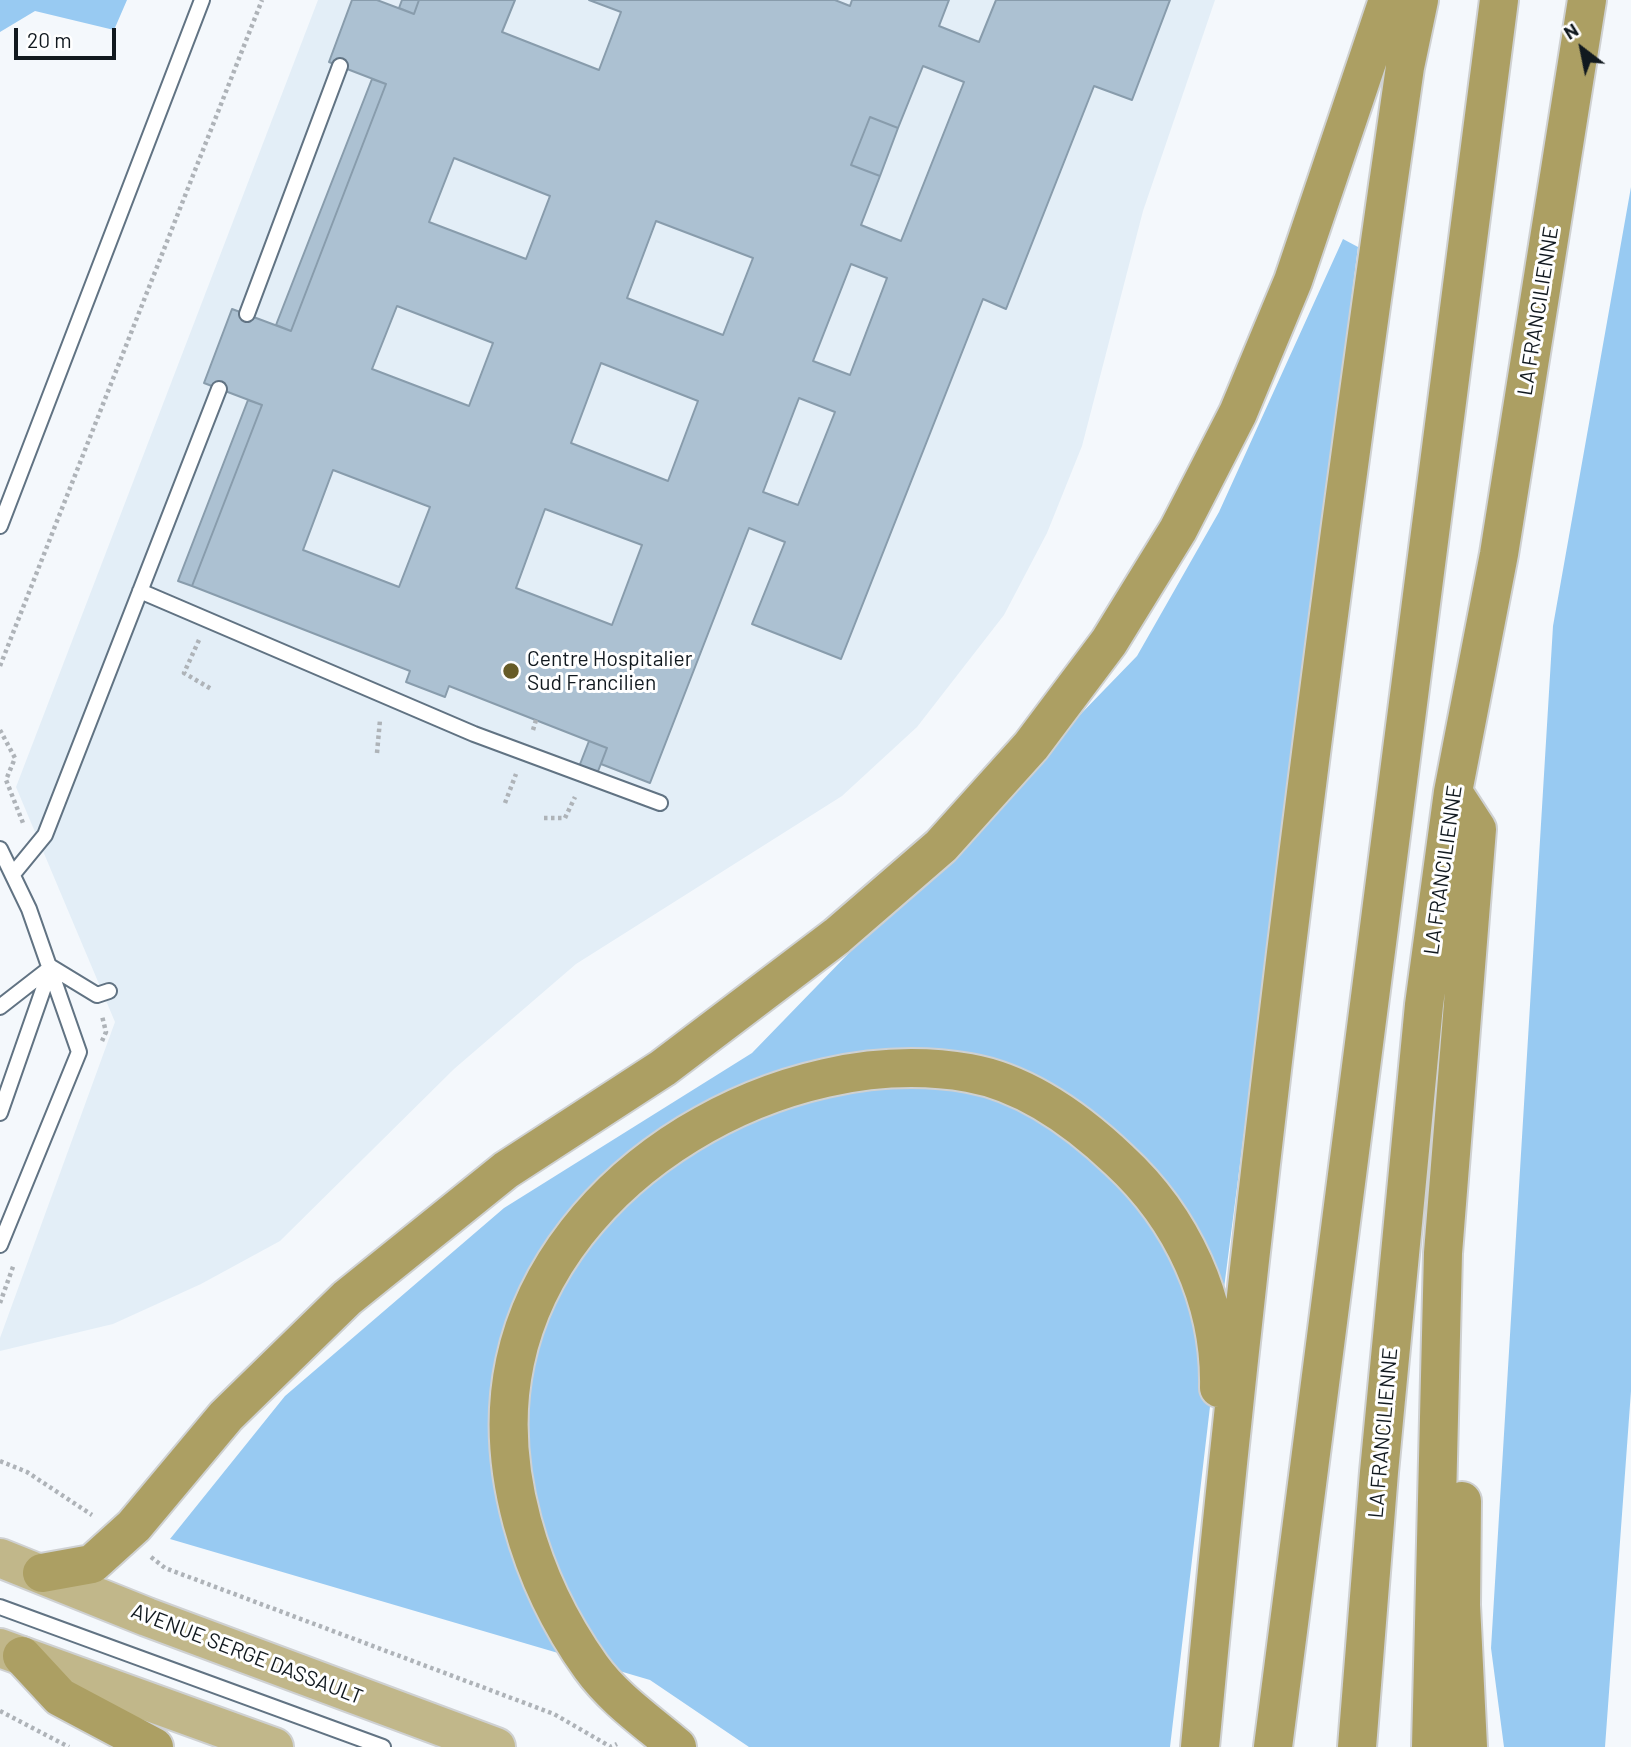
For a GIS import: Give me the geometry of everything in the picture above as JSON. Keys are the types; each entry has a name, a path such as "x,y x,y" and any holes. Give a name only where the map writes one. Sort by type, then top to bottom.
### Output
{"highway":[{"path":"42,1573 92,1564 123,1536 226,1416 347,1298 506,1170 663,1068 837,936 941,846 1031,746 1115,631 1178,530 1238,413 1293,281 1388,0"},
{"path":"1200,1747 1228,1438 1338,526 1405,67 1419,0"},
{"path":"1273,1747 1499,0"},
{"name":"LA FRANCILIENNE","path":"1357,1747 1379,1472 1424,1005 1453,792 1499,554 1587,0"},
{"path":"1431,1747 1443,1253 1477,829 1453,792"},
{"path":"677,1747 618,1697 593,1669 550,1596 531,1547 513,1472 510,1424 515,1362 543,1285 586,1220 612,1194 664,1151 748,1101 808,1081 882,1068 912,1067 972,1073 1007,1084 1064,1114 1144,1183 1178,1231 1209,1307 1219,1374 1218,1409 1228,1438"},
{"path":"1443,1253 1463,1281 1461,1605 1468,1747"},
{"path":"11,1652 60,1697 154,1747"}],"main road":[{"name":"AVENUE SERGE DASSAULT","path":"0,1558 147,1617 496,1747"},
{"path":"11,1652 274,1747"}],"lane":[{"path":"0,526 202,0"},
{"path":"247,314 340,66"},
{"path":"13,874 40,841 219,389"},
{"path":"141,591 474,734 660,803"},
{"path":"0,849 51,967 79,1052 0,1245"},
{"path":"51,967 103,993"},
{"path":"0,1007 51,967"},
{"path":"0,1113 51,967"},
{"path":"0,1607 383,1747"}],"path":[{"path":"0,666 262,0"},
{"path":"201,635 184,673 213,690"},
{"path":"0,730 16,758 6,780 24,825 40,841"},
{"path":"103,993 106,1032"},
{"path":"0,1461 27,1472 123,1536 165,1568 554,1714 611,1746 621,1743 646,1720"},
{"path":"0,1711 69,1747"}],"shaded area":[{"path":"0,0 127,0 114,30 35,11 0,32"},
{"name":"Centre Hospitalier Sud Francilien","path":"318,0 1215,0 1143,211 1082,446 1047,533 1004,615 917,727 842,796 576,964 454,1069 280,1241 201,1284 113,1324 0,1351 0,1338 115,1022 16,787"},
{"path":"1631,187 1631,1391 1605,1747 1504,1747 1491,1648 1553,626"},
{"path":"1343,239 1358,247 1223,1296 1170,1747 749,1747 650,1680 170,1539 285,1396 504,1208 752,1053 1137,656 1219,512"}],"building":[{"path":"352,0 377,0 414,14 419,0 515,0 502,32 599,70 621,12 589,0 835,0 850,6 852,0 949,0 939,26 979,42 996,0 1170,0 1132,100 1094,86 1006,309 983,299 841,659 752,624 785,542 749,528 650,783 601,764 607,748 449,686 445,697 406,682 410,671 192,586 262,405 204,383 232,309 291,331 386,84 329,62","holes":["923,66 964,82 901,241 861,225 880,176 851,165 870,117 898,128","454,158 550,196 526,259 429,222","656,221 753,258 723,335 627,298","851,264 887,278 850,375 813,361","397,306 493,343 469,406 372,369","601,363 698,401 668,481 571,443","799,398 835,412 798,505 763,492","333,470 430,507 399,587 303,550","545,509 642,545 612,625 516,588"]},
{"path":"402,0 419,0 414,14 399,8"},
{"path":"372,79 386,84 291,331 276,325"},
{"path":"870,117 898,128 880,176 851,165"},
{"path":"248,400 262,405 192,586 178,581"},
{"path":"589,741 607,748 595,779 577,772"}],"place":[{"name":"Centre Hospitalier Sud Francilien","path":"511,671"}]}
